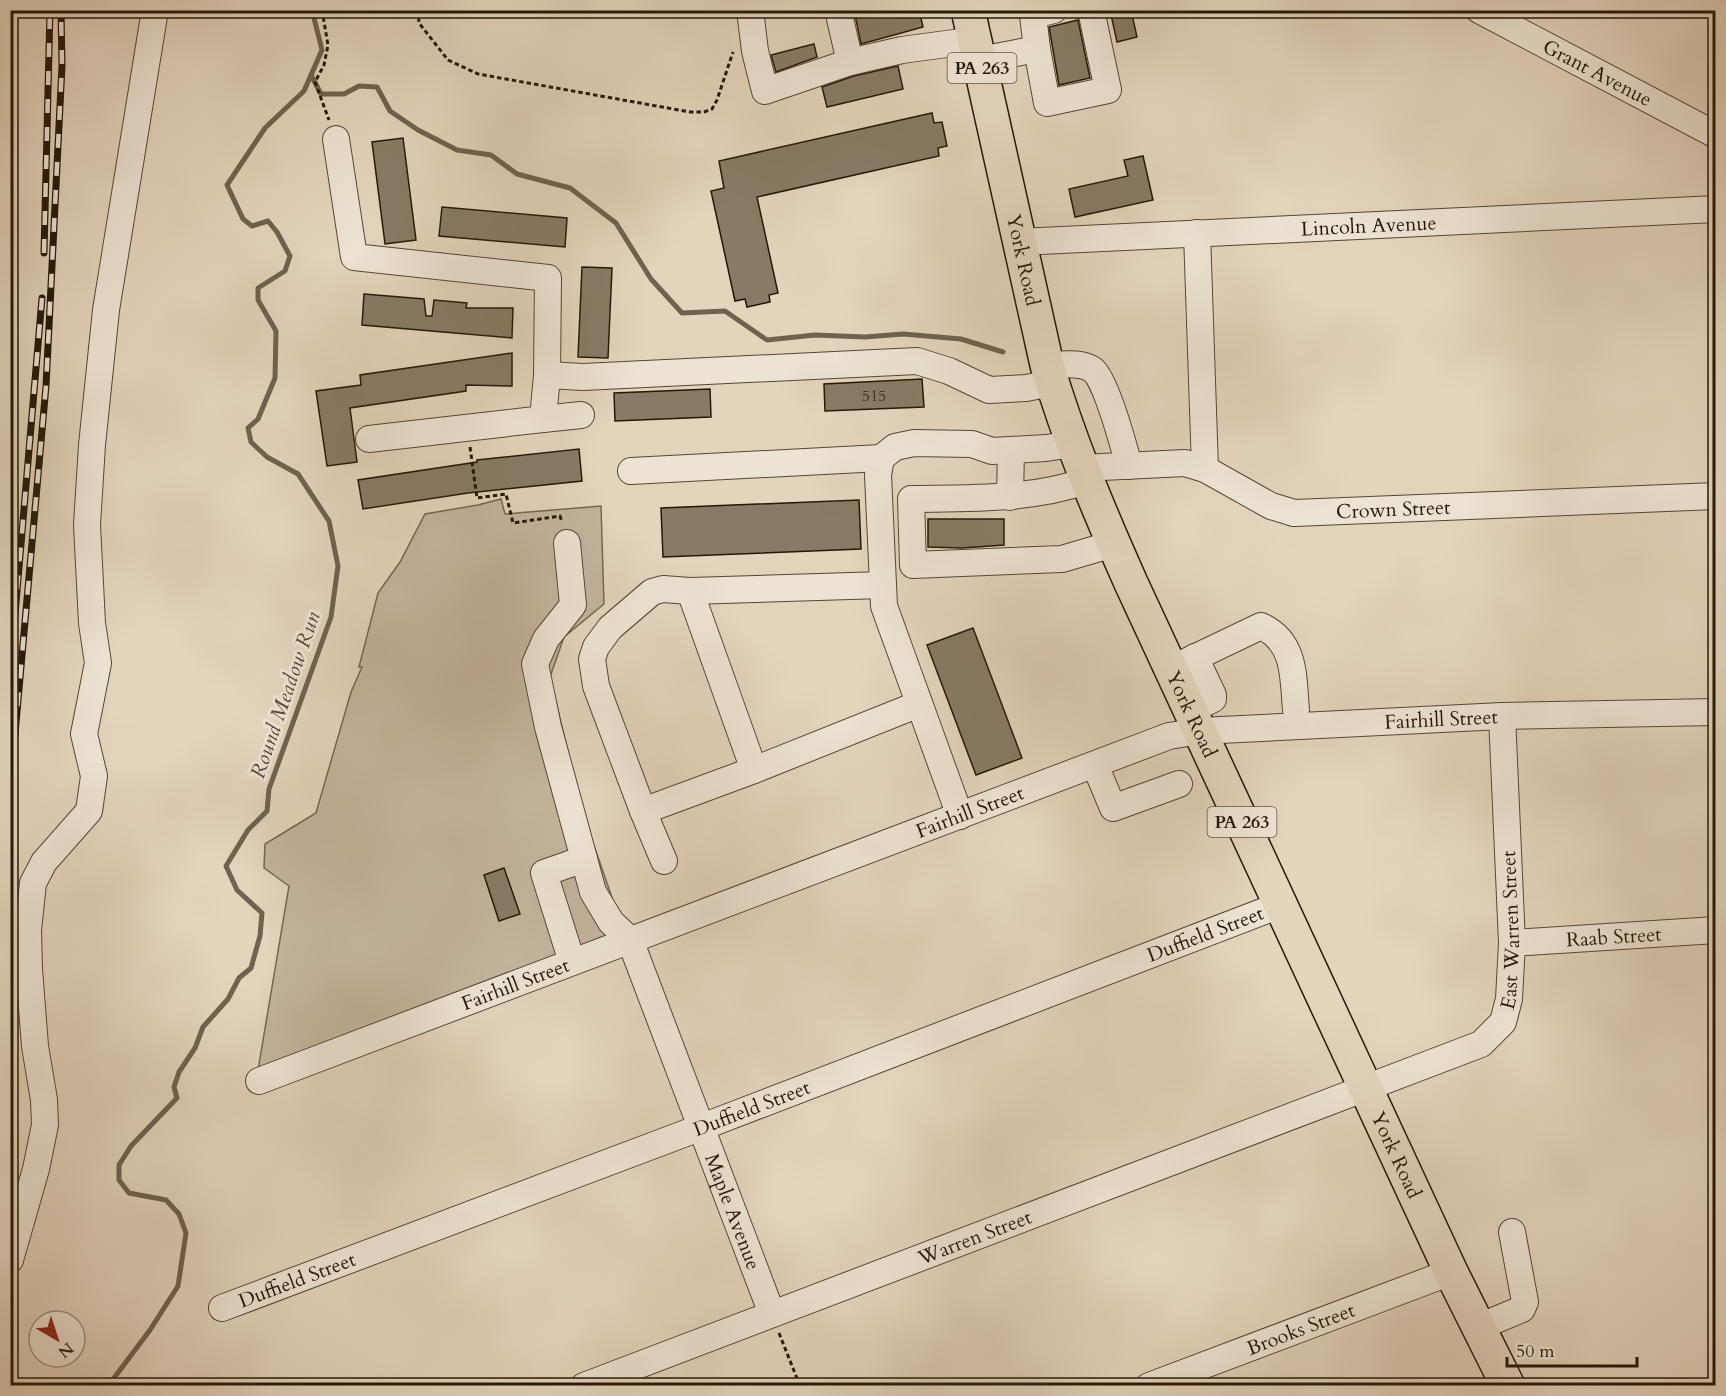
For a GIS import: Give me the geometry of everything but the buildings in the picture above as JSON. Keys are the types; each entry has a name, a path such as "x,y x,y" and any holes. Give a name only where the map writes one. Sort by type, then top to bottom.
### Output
{"highway":[{"name":"York Road","path":"974,37 1050,374 1080,464 1113,544 1183,663 1195,720 1451,1272 1509,1386"}],"street":[{"path":"10,1260 36,1169 45,1125 44,1100 35,1046 29,969 28,930 33,883 44,862 89,811 94,776 84,734 98,663 92,623 87,525 92,445 106,310 155,10"},
{"path":"750,10 755,51 765,91 850,62 974,37 1037,49"},
{"path":"838,10 850,62"},
{"path":"1054,10 1033,15 1047,103 1108,90 1091,10"},
{"name":"Grant Avenue","path":"1479,10 1716,135"},
{"path":"336,139 354,258 548,278 547,375 543,419"},
{"name":"Lincoln Avenue","path":"1019,242 1716,209"},
{"path":"1197,233 1205,469"},
{"path":"547,375 583,377 917,361 949,371 989,390 1026,388 1050,374 1080,365 1093,370 1102,382 1129,466"},
{"path":"369,439 581,415"},
{"path":"631,471 881,458 895,447 914,443 972,444 992,450 1046,448 1080,464 1062,489 1010,497 911,499 913,565 1062,559 1113,544"},
{"path":"1010,497 1011,450"},
{"path":"881,458 878,475 884,606 960,816"},
{"name":"Crown Street","path":"1080,464 1129,466 1185,463 1205,469 1271,507 1294,513 1716,496"},
{"path":"567,543 573,605 546,639 535,664 548,727 593,892 611,922 630,940"},
{"path":"664,861 596,687 592,659 596,647 610,628 652,592 663,589 690,591 883,585"},
{"path":"690,591 754,770"},
{"path":"1183,663 1261,626 1267,628 1283,644 1291,657 1297,718"},
{"path":"644,811 919,704"},
{"name":"Fairhill Street","path":"259,1082 1095,765 1169,736 1195,720 1250,729 1297,718 1716,712"},
{"name":"East Warren Street","path":"1366,1089 1481,1044 1503,1022 1509,999 1512,943 1502,716"},
{"path":"1095,765 1113,808 1179,784"},
{"path":"572,962 544,873 584,859"},
{"name":"Duffield Street","path":"222,1308 1280,905"},
{"name":"Raab Street","path":"1512,943 1716,930"},
{"name":"Maple Avenue","path":"630,940 772,1314"},
{"name":"Warren Street","path":"584,1386 1366,1089"},
{"path":"1479,1327 1522,1309 1525,1302 1512,1232"},
{"name":"Brooks Street","path":"1149,1386 1451,1272"}],"path":[{"path":"322,10 328,45 324,65 315,82 336,139"},
{"path":"418,10 419,23 448,60 478,74 690,112 712,109 736,44"},
{"path":"467,428 477,498 506,494 513,523 560,516 567,543"},
{"path":"772,1314 800,1386"}],"shaded area":[{"path":"501,499 505,514 601,506 604,604 564,637 550,677 583,814 624,932 258,1070 289,886 264,868 265,844 316,813 351,692 362,667 359,667 378,593 400,562 425,514"}],"waterway":[{"name":"Round Meadow Run","path":"108,1386 150,1330 178,1286 186,1233 179,1214 166,1200 129,1193 119,1180 119,1165 131,1146 177,1098 174,1087 179,1072 195,1048 203,1027 228,999 239,978 251,968 260,936 262,913 237,890 226,866 248,830 267,811 269,789 331,617 338,566 329,521 298,474 267,457 251,442 248,428 258,419 275,378 276,331 258,300 258,288 285,271 290,256 268,221 252,226 243,219 227,185 265,128 304,91 322,50 312,10"},
{"path":"311,75 321,94 344,94 359,86 377,87 390,111 418,130 457,150 491,155 517,174 570,188 616,223 651,279 682,313 725,311 767,340 815,335 865,337 903,334 961,339 1003,352"}],"railway":[{"path":"44,253 50,10"},
{"path":"10,790 46,386 62,66 61,10"},
{"path":"10,673 42,298"}]}
